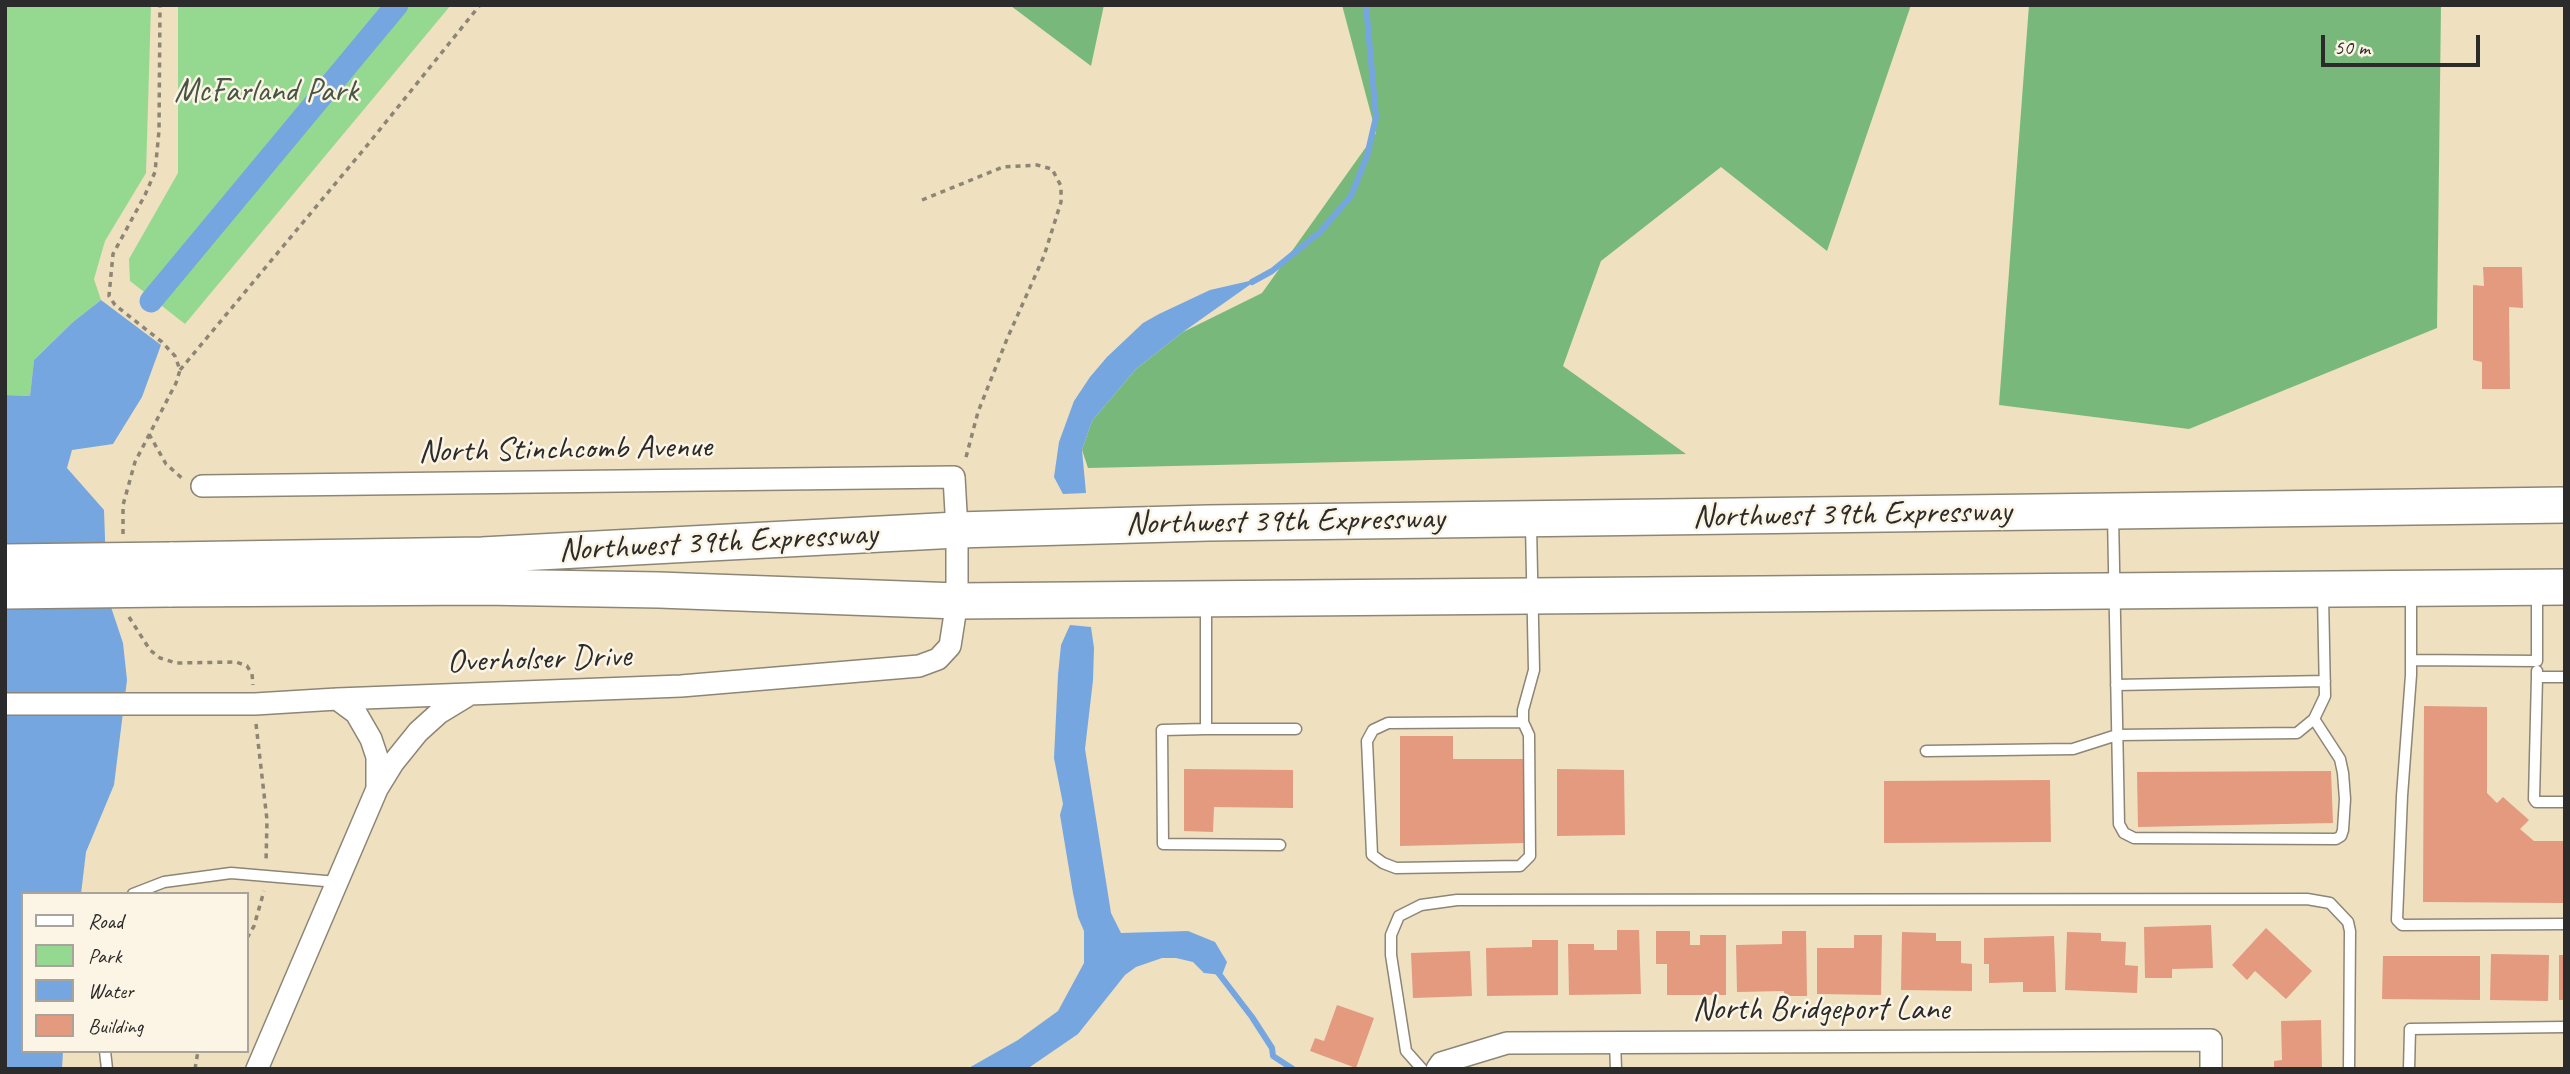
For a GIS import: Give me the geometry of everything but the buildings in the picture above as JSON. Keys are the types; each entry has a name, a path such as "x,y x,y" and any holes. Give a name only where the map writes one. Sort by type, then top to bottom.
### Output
{"highway":[{"name":"Northwest 39th Expressway","path":"5,591 169,575 482,555 957,530 1309,521 2565,505"},
{"name":"Northwest 39th Expressway","path":"5,562 169,575 957,601 2551,587"}],"street":[{"name":"North Stinchcomb Avenue","path":"202,486 954,477"},
{"path":"954,477 957,530"},
{"name":"Overholser Drive","path":"5,704 255,704 681,686 919,666 938,659 950,646 957,601 957,530"},
{"path":"257,1069 377,789 393,763 418,732 439,713 469,695"},
{"path":"337,699 356,713 371,739 377,757 377,789"},
{"name":"North Bridgeport Lane","path":"1437,1069 1441,1063 1507,1043 2211,1040 2211,1069"}],"lane":[{"path":"2113,512 2119,824 2129,837 2330,840 2341,836 2345,799 2340,759 2314,719"},
{"path":"1523,722 1388,723 1373,730 1367,741 1372,855 1396,868 1520,866 1530,856 1529,735 1523,722 1523,710 1534,670 1530,518"},
{"path":"2551,587 2537,661 2534,799 2536,802 2565,802"},
{"path":"2411,588 2411,660 2397,920 2402,925 2565,924"},
{"path":"1926,751 2073,750 2117,735 2297,733 2314,719 2325,696 2322,589"},
{"path":"1206,599 1206,729"},
{"path":"2411,660 2537,661"},
{"path":"2537,677 2565,677"},
{"path":"2116,685 2325,681"},
{"path":"1280,845 1163,845 1162,730 1296,729"},
{"path":"138,892 164,882 231,873 337,882"},
{"path":"1422,1069 1406,1051 1391,955 1391,934 1399,916 1422,905 1457,900 2307,899 2330,902 2342,913 2350,931 2349,1069"},
{"path":"2409,1069 2410,1029 2565,1027"},
{"path":"1615,1042 1616,1069"}],"path":[{"path":"160,5 159,131 155,172 113,254 109,296 115,304 162,342 175,356 180,370"},
{"path":"123,540 124,505 129,479 180,370 480,5"},
{"path":"922,200 1003,167 1037,165 1052,169 1060,186 1060,202 1044,256 978,412 964,463 954,477"},
{"path":"149,434 166,464 182,479 202,486"},
{"path":"124,609 142,639 160,658 176,663 236,662 247,666 253,680"},
{"path":"255,719 267,820 267,850"},
{"path":"248,937 264,892"}],"green space":[{"path":"5,5 151,5 146,173 105,241 94,279 101,300 73,322 34,360 30,396 5,395"},
{"name":"McFarland Park","path":"178,5 451,5 185,324 130,281 129,259 178,173"},
{"path":"1104,5 1091,66 1011,6"},
{"path":"1342,5 1911,5 1827,251 1721,167 1601,261 1563,366 1686,454 1088,468 1082,450 1092,421 1136,369 1183,332 1262,293 1376,133"},
{"path":"2029,5 2441,5 2437,328 2189,429 1999,405"}],"water":[{"path":"1258,279 1136,369 1092,421 1082,450 1086,493 1063,494 1054,477 1059,442 1074,401 1107,357 1143,323 1159,314 1210,290"},
{"path":"101,300 161,345 142,397 113,444 72,450 67,468 104,510 107,595 123,643 127,680 114,785 86,852 81,892 21,892 21,1053 63,1053 62,1069 5,1069 5,395 30,396 34,360 73,322"},
{"path":"1070,625 1091,627 1094,648 1085,749 1111,913 1121,933 1188,931 1215,942 1227,962 1222,975 1204,973 1193,962 1176,958 1162,958 1136,967 1125,975 1078,1034 1027,1069 967,1069 1018,1040 1058,1011 1084,963 1084,931 1073,893 1060,815 1063,804 1054,758 1061,645"}],"waterway":[{"path":"151,301 397,5"},
{"path":"1252,282 1272,271 1320,232 1351,196 1367,156 1376,117 1366,5"},
{"path":"1216,970 1252,1017 1272,1048 1273,1056 1293,1069"}]}
